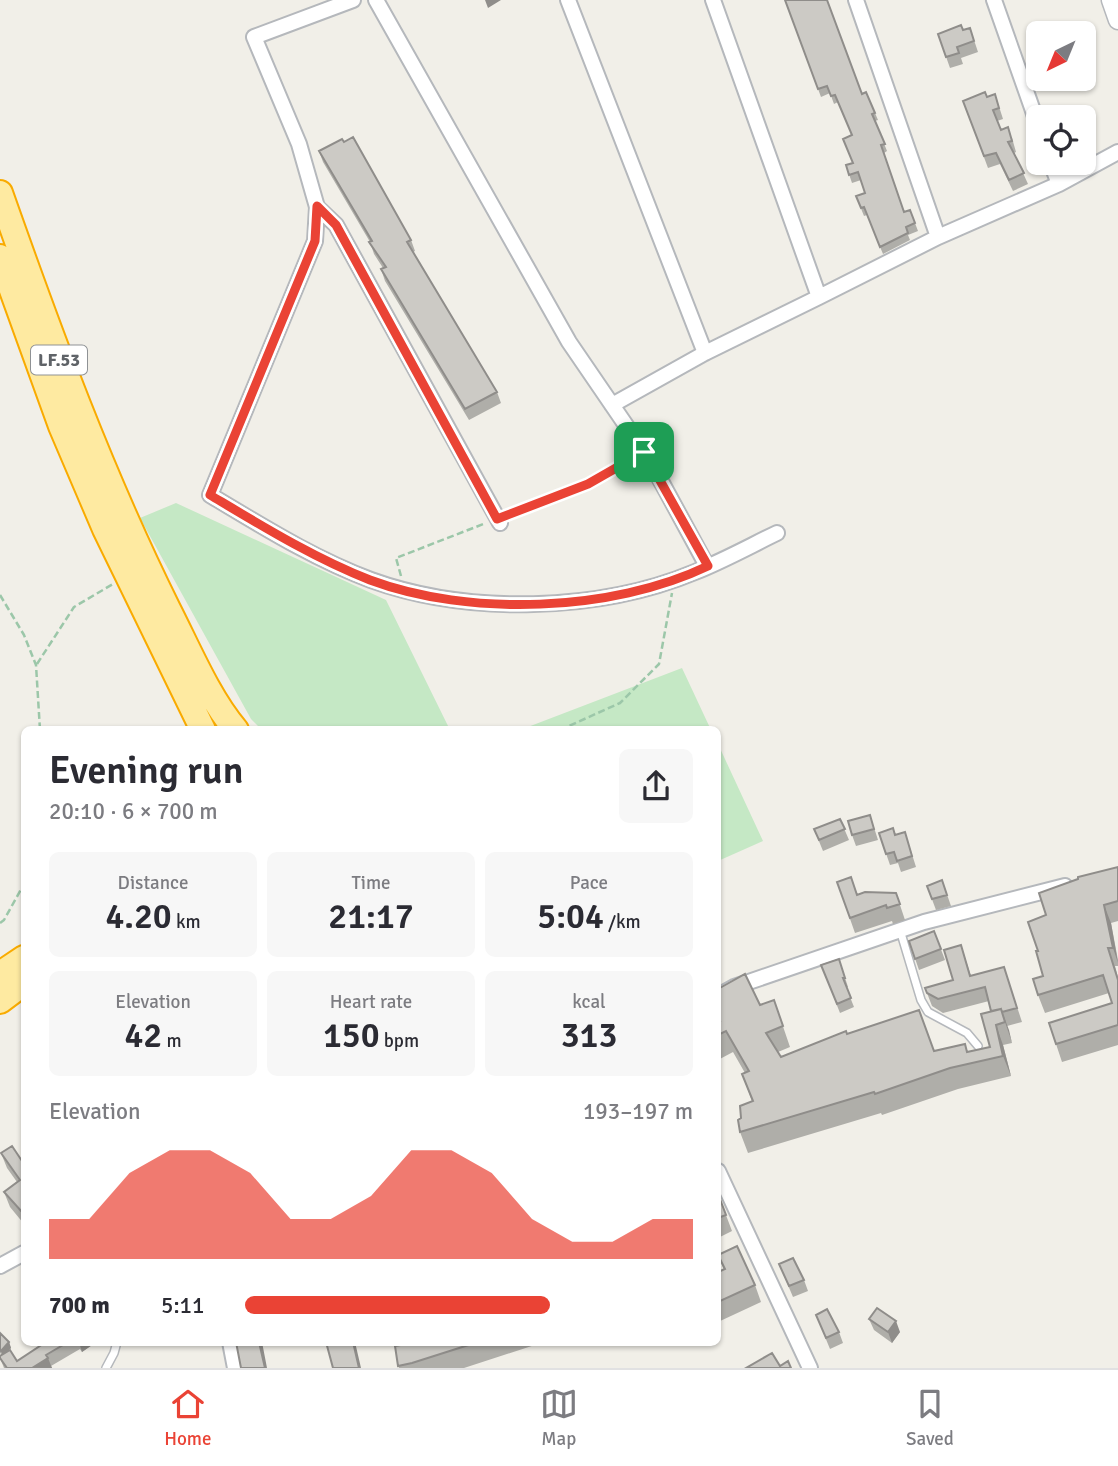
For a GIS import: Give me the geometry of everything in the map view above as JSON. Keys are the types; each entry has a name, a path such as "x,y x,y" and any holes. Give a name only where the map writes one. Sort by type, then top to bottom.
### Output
{"highway":[{"name":"LF.53","path":"0,193 64,373 109,481 141,554 194,659 233,726"},
{"name":"LF.53","path":"0,257 61,426 105,529 201,726"},
{"path":"0,974 21,960"},
{"path":"0,1001 21,985"}],"street":[{"path":"353,0 254,37 299,144 317,206 315,241 210,495 292,544 371,580 447,600 550,605 616,597 708,566 777,533"},
{"path":"376,0 569,342 644,452 708,566"},
{"path":"568,0 705,354"},
{"path":"713,0 818,297"},
{"path":"856,0 938,237"},
{"path":"994,0 1031,105"},
{"path":"1111,0 1118,20"},
{"path":"612,405 818,297 938,237 1059,184 1118,152"},
{"path":"1056,175 1059,184"},
{"path":"317,206 336,225 498,519"},
{"path":"721,994 734,986 900,930 1077,883"},
{"path":"721,1177 810,1368"},
{"path":"0,1266 21,1255"},
{"path":"231,1346 235,1368"}],"lane":[{"path":"900,930 921,1000 928,1012 967,1033 978,1046"},
{"path":"106,1368 116,1346"}],"path":[{"path":"402,579 396,558 588,484 644,452"},
{"path":"36,665 74,607 128,576"},
{"path":"569,726 620,704 659,664 675,579"},
{"path":"0,596 24,635 36,665 40,726"},
{"path":"0,922 4,920 21,889"}],"green space":[{"path":"176,503 386,600 448,726 258,726 251,719 140,518"},
{"path":"682,668 709,726 530,726"},
{"path":"721,750 763,841 721,860"}],"building":[{"path":"785,0 827,0 862,94 866,92 875,113 872,114 885,144 881,145 904,212 910,210 915,223 906,227 908,233 880,247 864,207 861,208 856,196 865,193 858,172 849,175 846,165 853,163 843,139 852,135 835,95 831,96 827,86 818,89"},
{"path":"961,25 963,30 970,28 974,41 957,47 959,53 946,57 938,34"},
{"path":"985,92 987,97 995,94 999,108 993,110 1001,130 1008,127 1012,141 1008,142 1024,173 1009,180 996,153 984,156 963,101"},
{"path":"353,137 411,240 407,242 497,392 465,409 381,269 386,267 369,242 372,241 319,151 342,139 344,142"},
{"path":"870,815 874,829 852,835 848,821"},
{"path":"840,819 845,829 819,840 814,829"},
{"path":"893,828 895,835 905,832 912,856 897,861 894,852 886,854 879,833"},
{"path":"1118,867 1118,901 1104,905 1113,948 1108,948 1118,980 1118,1025 1056,1044 1049,1023 1112,1003 1103,975 1038,995 1033,979 1043,976 1028,922 1046,915 1039,893 1078,877"},
{"path":"851,877 857,895 865,892 896,893 900,904 887,908 886,905 850,918 837,882"},
{"path":"942,880 947,895 932,899 927,886"},
{"path":"934,931 941,949 915,959 909,941"},
{"path":"961,945 970,976 1004,967 1017,1008 1002,1012 1001,1009 991,1011 985,987 938,999 927,993 925,988 953,980 944,950"},
{"path":"839,959 851,998 837,1004 821,965"},
{"path":"745,974 760,1005 774,1000 783,1026 766,1033 781,1057 846,1031 847,1034 919,1010 934,1051 965,1044 967,1052 990,1047 981,1014 1001,1009 1005,1022 996,1025 1003,1056 950,1068 875,1094 874,1092 740,1132 740,1106 753,1101 742,1074 749,1071 726,1031 721,1034 721,987"},
{"path":"12,1146 21,1160 21,1211 4,1192 20,1180 1,1153"},
{"path":"721,1202 726,1215 721,1217"},
{"path":"737,1246 755,1285 721,1301 721,1271 725,1269 721,1254"},
{"path":"793,1258 804,1280 789,1286 779,1264"},
{"path":"877,1308 896,1321 888,1332 869,1319"},
{"path":"827,1309 839,1332 826,1338 816,1315"},
{"path":"0,1333 9,1342 1,1351 0,1350"},
{"path":"40,1346 61,1346 32,1368 7,1368 0,1356 10,1350 17,1361"},
{"path":"237,1346 260,1346 265,1368 241,1368"},
{"path":"327,1346 354,1346 359,1368 333,1368"},
{"path":"395,1346 465,1346 412,1363 398,1366"},
{"path":"772,1353 780,1366 788,1361 791,1368 746,1368"}],"route":[{"path":"317,206 336,225 497,519 588,484 644,452 708,566 694,573 616,597 550,605 447,600 371,580 292,544 210,495 315,241 317,206"}]}
